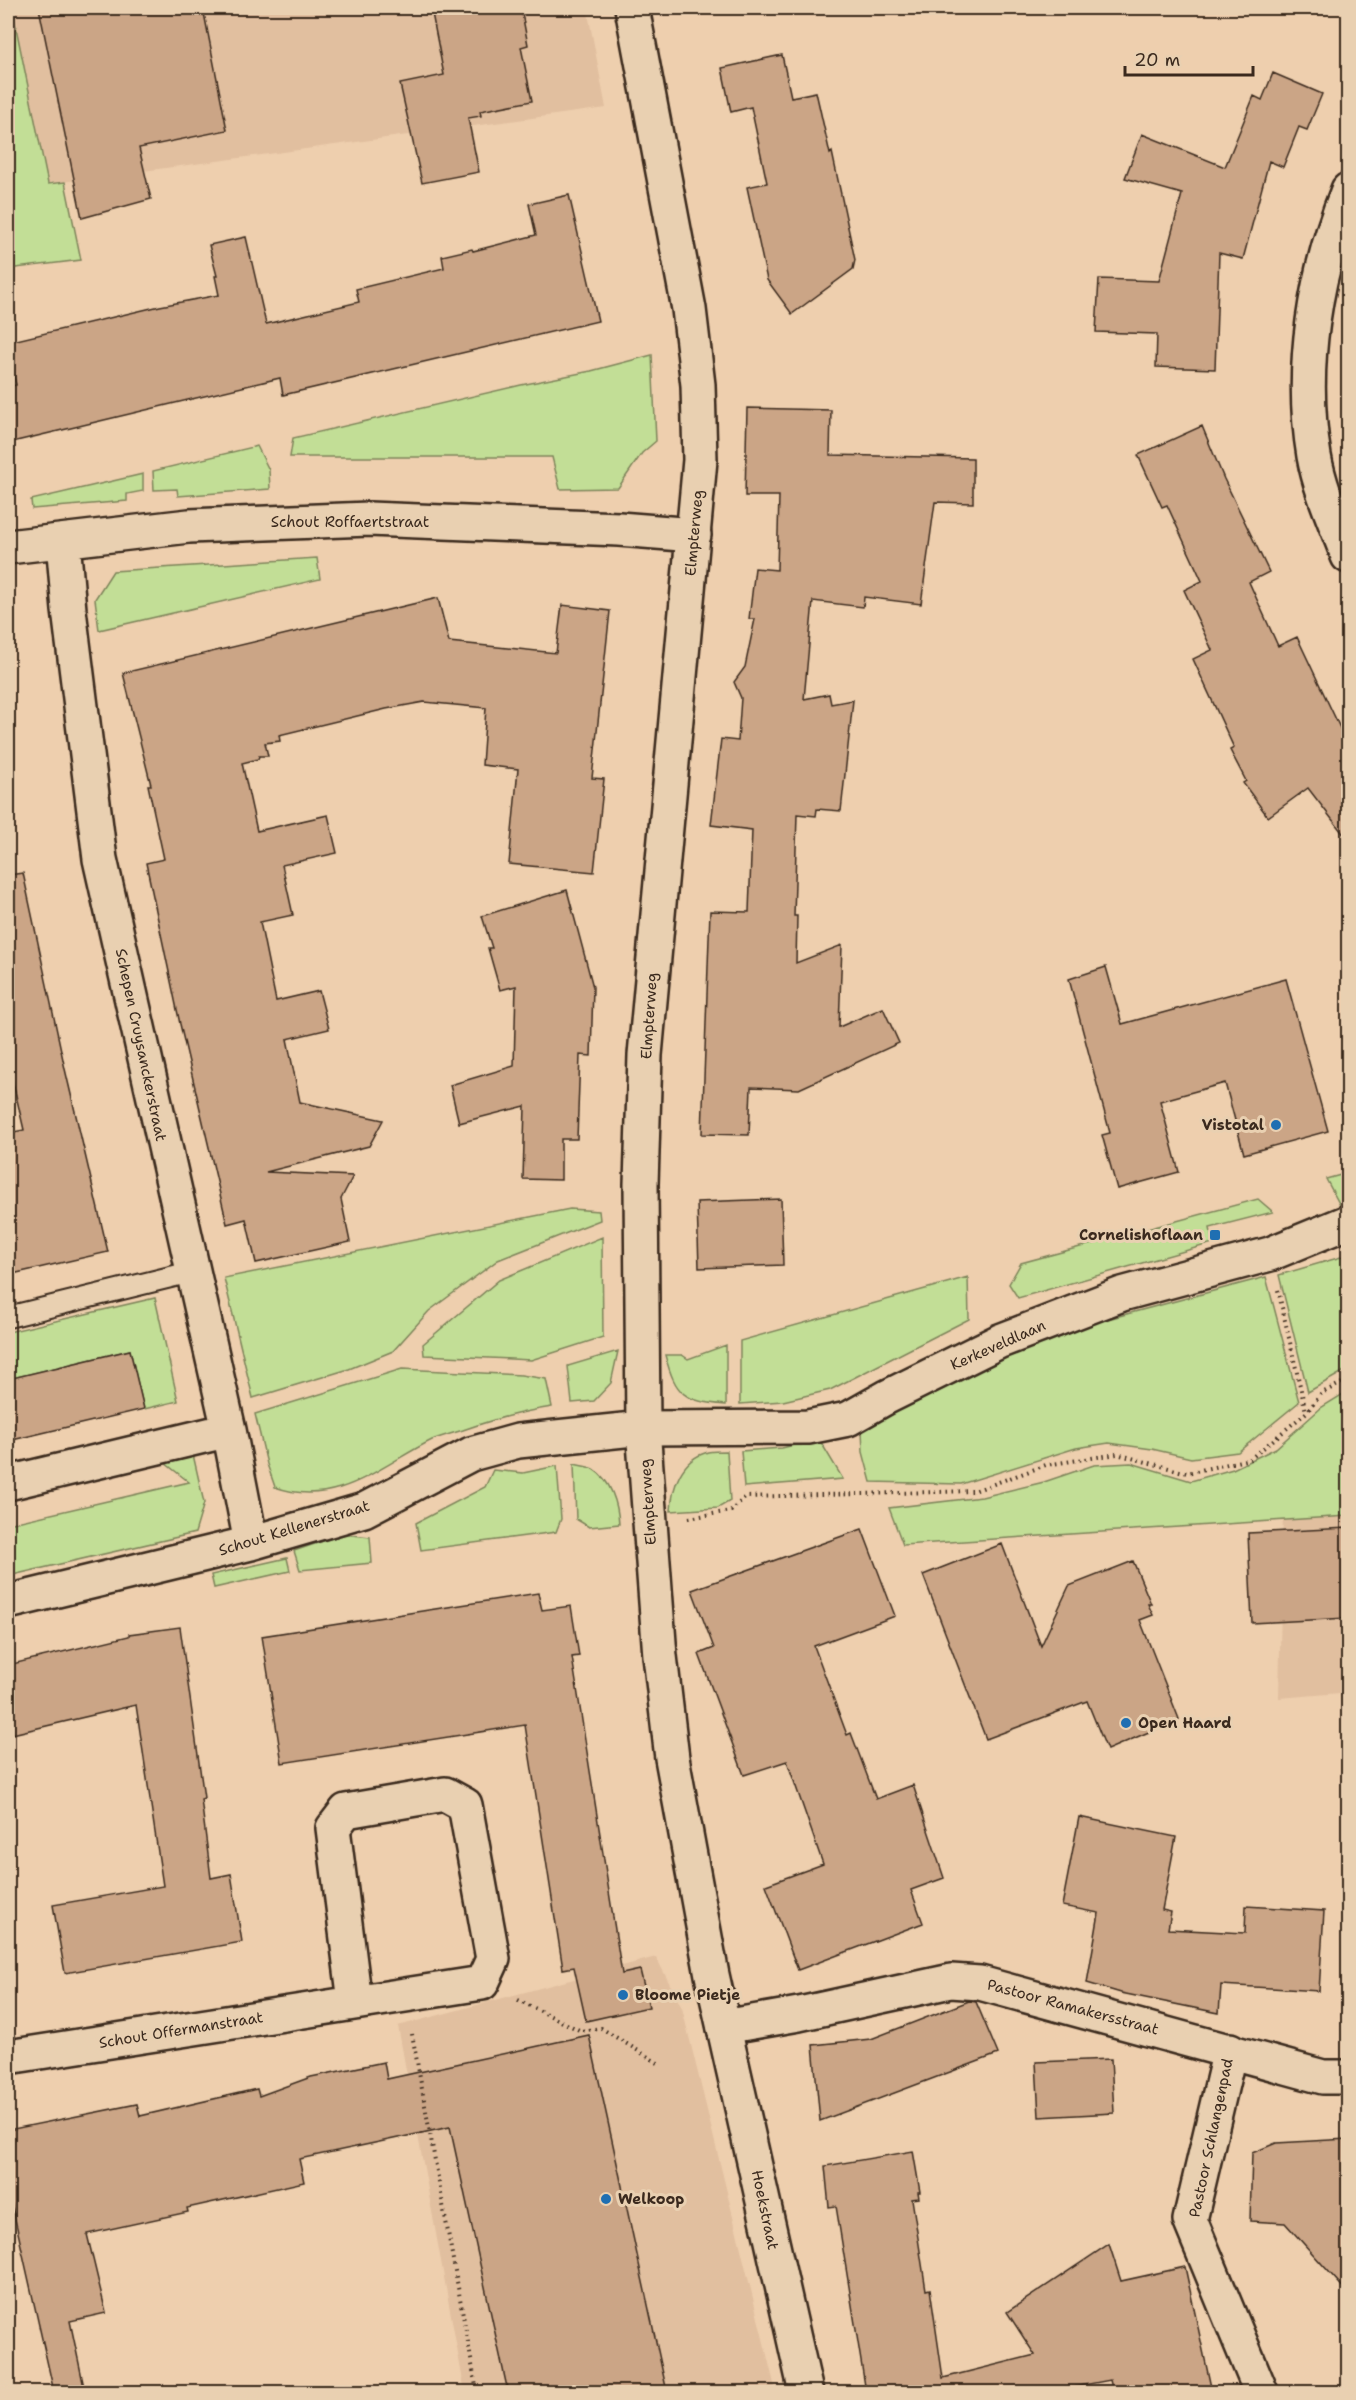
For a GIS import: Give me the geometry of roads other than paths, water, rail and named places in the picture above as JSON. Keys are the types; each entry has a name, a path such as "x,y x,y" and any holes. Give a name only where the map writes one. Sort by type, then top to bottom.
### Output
{"street":[{"name":"Elmpterweg","path":"632,8 689,309 698,385 700,460 645,1055 641,1184 643,1428 660,1656 672,1758 724,2027"},
{"path":"1348,190 1335,224 1314,307 1308,388 1314,457 1348,556"},
{"name":"Schout Roffaertstraat","path":"8,547 189,526 369,519 619,529 694,535"},
{"name":"Schepen Cruysanckerstraat","path":"63,541 69,610 100,859 191,1272 229,1430 251,1543"},
{"name":"Kerkeveldlaan","path":"643,1428 808,1427 848,1419 1000,1341 1122,1294 1270,1254 1348,1222"},
{"name":"Schout Kellenerstraat","path":"8,1602 251,1543 364,1510 471,1454 518,1440 643,1428"},
{"path":"8,1483 229,1430"},
{"name":"Schout Offermanstraat","path":"8,2057 482,1983 493,1959 465,1804 445,1794 346,1811 333,1828 355,2002"},
{"name":"Pastoor Ramakersstraat","path":"724,2027 799,2014 951,1981 980,1983 1323,2077 1348,2077"},
{"name":"Hoekstraat","path":"724,2027 806,2392"},
{"name":"Pastoor Schlangenpad","path":"1230,2050 1190,2220 1261,2392"}],"lane":[{"path":"8,1317 191,1272"}],"place":[{"name":"Vistotal","path":"1276,1125"},
{"name":"Cornelishoflaan","path":"1215,1235"},
{"name":"Open Haard","path":"1126,1723"},
{"name":"Bloome Pietje","path":"623,1995"},
{"name":"Welkoop","path":"606,2199"}]}
